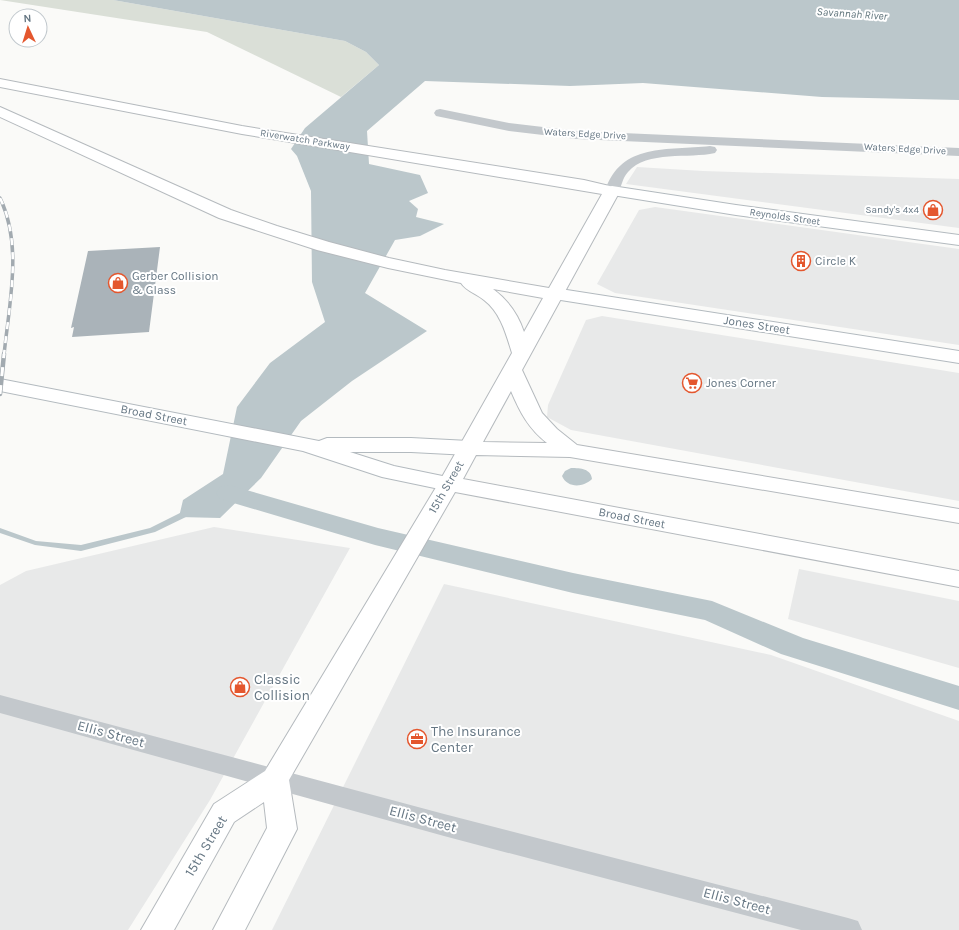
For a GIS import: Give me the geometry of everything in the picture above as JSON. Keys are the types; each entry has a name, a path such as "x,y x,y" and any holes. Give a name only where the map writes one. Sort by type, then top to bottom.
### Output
{"main road":[{"name":"Riverwatch Parkway","path":"0,83 242,130 489,169 612,191"},
{"path":"0,111 78,148 226,214 323,246 388,263 554,294"},
{"name":"Reynolds Street","path":"612,191 693,204 959,240"},
{"name":"15th Street","path":"157,930 224,813 275,779 449,484 612,191"},
{"path":"452,276 489,294 504,308 512,326 517,361 532,415 549,434 570,450"},
{"name":"Jones Street","path":"554,294 959,357"},
{"name":"Broad Street","path":"0,385 308,445 390,472 449,484 959,579"},
{"name":"Broad Street","path":"308,445 570,450 959,516"},
{"path":"229,930 282,829 275,779"}],"street":[{"name":"Waters Edge Drive","path":"440,114 477,122 540,132 959,152"},
{"name":"Waters Edge Drive","path":"612,191 615,181 623,169 637,159 657,155 718,149 726,146 731,141"},
{"name":"Ellis Street","path":"0,704 275,779 848,930"}],"shaded area":[{"path":"0,0 113,0 345,41 366,52 379,65 341,97 207,32"},
{"path":"637,167 703,171 959,179 959,228 626,184"},
{"path":"655,207 959,249 959,345 615,293 597,284 639,210"},
{"path":"602,316 959,373 959,501 571,430 547,417 548,405 586,320"},
{"path":"214,527 350,548 210,800 128,930 0,930 0,585 26,571"},
{"path":"799,569 959,601 959,668 788,619"},
{"path":"444,584 771,655 959,721 959,930 272,930"}],"water":[{"name":"Savannah River","path":"113,0 959,0 959,100 822,97 643,83 570,86 425,81 367,131 369,164 420,175 428,193 409,201 418,209 416,217 444,224 420,236 395,240 365,293 427,331 352,381 301,421 261,478 220,518 179,517 183,500 223,474 237,407 270,363 325,322 312,282 311,191 297,156 291,149 305,128 379,65 366,52 345,41"},
{"path":"571,468 588,471 592,479 584,484 571,485 564,480 562,476 565,471"}],"building":[{"name":"Gerber Collision & Glass","path":"160,247 149,332 72,337 74,327 71,328 88,251"}],"waterway":[{"path":"229,493 375,536 573,583 712,611 792,646 959,698"},
{"path":"0,530 35,543 81,548 152,530 187,513"}],"railway":[{"path":"0,198 7,216 13,255 11,295 4,355"},
{"path":"0,394 4,354"}],"place":[{"name":"Sandy's 4x4","path":"933,210"},
{"name":"Circle K","path":"801,261"},
{"name":"Gerber Collision & Glass","path":"118,283"},
{"name":"Jones Corner","path":"692,383"},
{"name":"Classic Collision","path":"240,687"},
{"name":"The Insurance Center","path":"417,739"}]}
